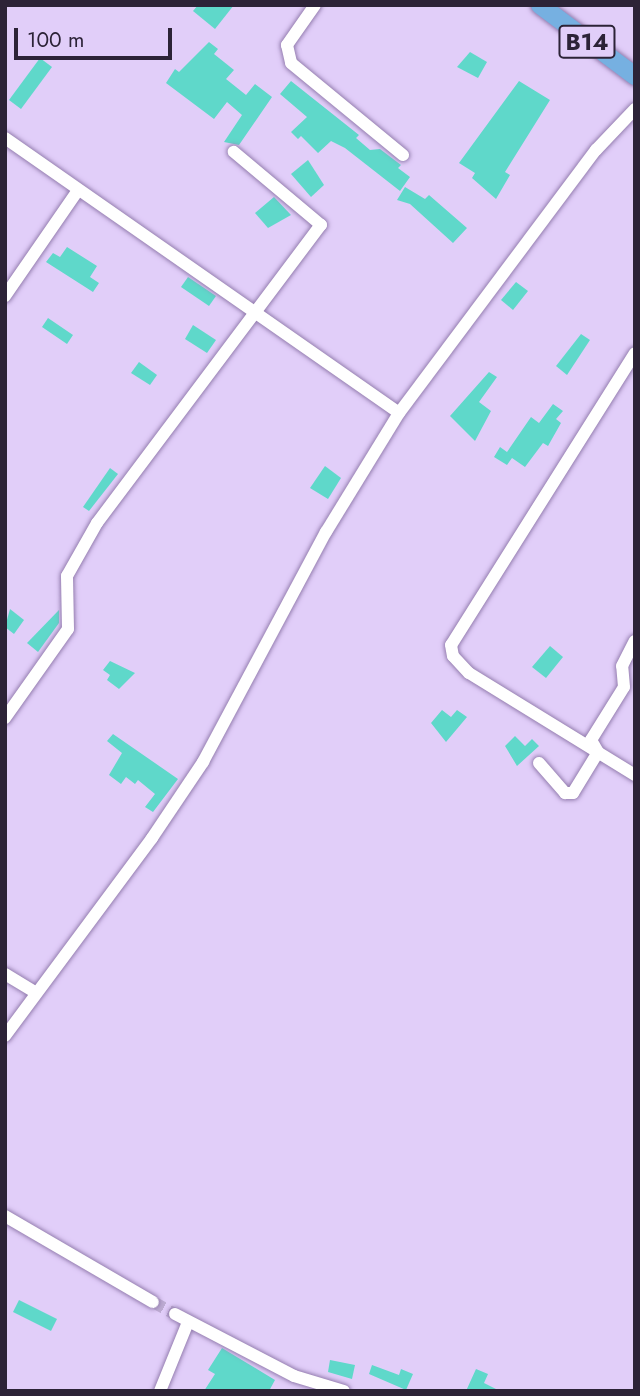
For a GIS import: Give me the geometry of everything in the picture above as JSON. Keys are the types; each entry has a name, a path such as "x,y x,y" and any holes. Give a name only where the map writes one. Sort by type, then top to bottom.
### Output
{"highway":[{"name":"B14","path":"540,5 635,76"}],"street":[{"path":"315,5 288,44 292,63 403,155"},
{"path":"5,1036 35,992 152,838 202,762 326,532 399,413 596,150 635,109"},
{"path":"5,138 399,413"},
{"path":"5,718 68,628 67,576 75,560 253,310 320,222 234,152"},
{"path":"5,296 78,190"},
{"path":"635,353 451,645 453,656 469,673 635,775"},
{"path":"598,752 591,740 624,687 622,666 635,641"},
{"path":"539,762 565,793 573,793 598,752"},
{"path":"5,974 35,992"},
{"path":"5,1216 153,1302"},
{"path":"175,1314 294,1376 344,1391"},
{"path":"160,1391 188,1322"}],"building":[{"path":"198,5 234,5 215,29 193,11"},
{"path":"209,42 218,49 214,54 234,70 226,79 246,95 255,84 272,97 239,145 224,142 242,115 227,102 214,119 166,83 175,69 179,72"},
{"path":"470,52 487,62 478,78 457,67"},
{"path":"40,58 52,67 21,109 9,100"},
{"path":"291,81 359,135 356,138 370,150 380,149 401,165 398,168 410,177 400,191 345,148 331,141 318,153 301,136 298,139 291,132 307,117 280,94"},
{"path":"519,81 550,100 505,172 510,175 496,199 472,178 475,173 459,163"},
{"path":"308,160 324,185 311,197 291,174"},
{"path":"405,187 425,199 429,195 467,228 453,243 410,204 397,200"},
{"path":"274,197 291,215 268,228 255,213"},
{"path":"67,247 97,266 90,277 99,283 93,292 46,262 53,253 60,257"},
{"path":"188,277 216,296 209,306 181,287"},
{"path":"516,282 528,291 513,310 501,300"},
{"path":"48,318 73,335 67,344 42,327"},
{"path":"193,325 216,340 207,353 185,339"},
{"path":"581,334 590,340 567,375 556,366"},
{"path":"139,362 157,375 150,385 131,373"},
{"path":"489,372 497,377 479,402 491,411 475,441 450,416"},
{"path":"553,404 563,411 556,419 561,423 548,446 543,443 525,467 512,458 507,465 494,457 500,447 507,452 531,417 539,423"},
{"path":"325,466 341,478 328,499 310,488"},
{"path":"110,468 118,474 89,511 83,507"},
{"path":"10,609 24,620 14,634 5,627"},
{"path":"59,610 59,623 38,652 27,643"},
{"path":"550,646 563,657 546,678 532,667"},
{"path":"110,661 135,673 119,689 107,680 110,675 103,670"},
{"path":"442,710 451,717 457,710 467,717 446,742 431,723"},
{"path":"113,734 178,779 153,812 145,807 155,794 138,780 135,784 126,777 121,784 109,775 122,753 107,741"},
{"path":"515,736 525,746 532,739 539,746 517,766 505,746"},
{"path":"19,1300 57,1319 51,1331 13,1312"},
{"path":"222,1348 275,1380 269,1391 204,1391 215,1374 208,1370"},
{"path":"330,1360 355,1365 352,1379 328,1372"},
{"path":"372,1365 399,1375 401,1369 413,1374 406,1390 369,1374"},
{"path":"476,1369 488,1374 484,1383 500,1391 466,1391"}],"tunnel":[{"path":"153,1302 175,1314"}]}
